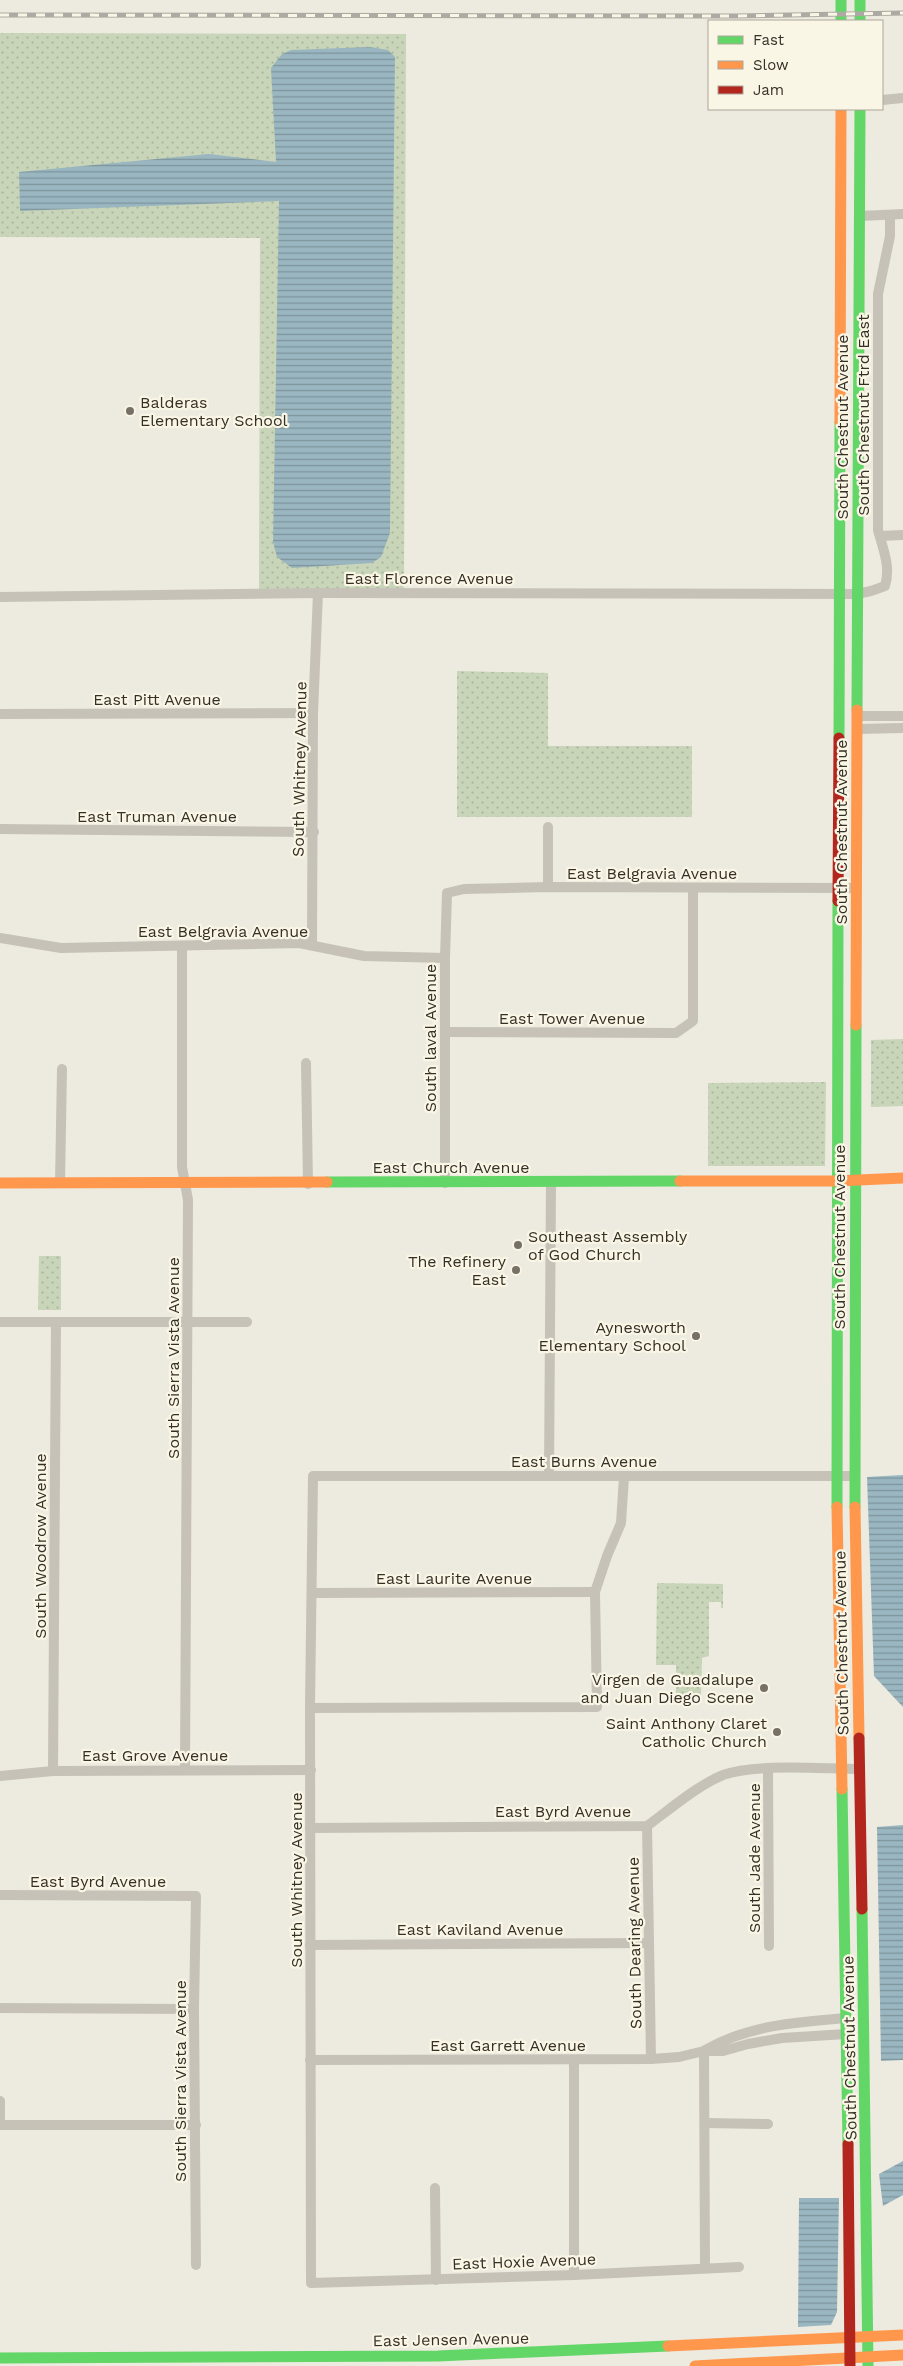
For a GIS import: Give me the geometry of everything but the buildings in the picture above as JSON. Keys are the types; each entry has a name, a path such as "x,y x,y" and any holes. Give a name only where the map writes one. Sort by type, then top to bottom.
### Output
{"main road":[{"path":"841,0 841,20"},
{"path":"860,0 860,20"},
{"name":"South Chestnut Avenue","path":"860,110 854,1476 868,2362"},
{"path":"842,111 850,129 850,202 853,210 860,216"},
{"name":"South Chestnut Avenue","path":"842,111 836,1477 850,2362"},
{"name":"East Church Avenue","path":"0,1183 308,1184 837,1181 903,1178"},
{"name":"East Jensen Avenue","path":"0,2358 438,2356 903,2335"},
{"path":"695,2366 868,2362 903,2355"}],"street":[{"path":"883,100 903,98"},
{"path":"860,216 903,214"},
{"name":"South Chestnut Ftrd East","path":"857,594 872,592 885,586 888,577 880,536 878,294 890,236 890,215"},
{"path":"880,536 903,535"},
{"name":"East Florence Avenue","path":"0,597 318,593 857,594"},
{"name":"South Whitney Avenue","path":"312,945 314,832 313,713 318,593"},
{"name":"East Pitt Avenue","path":"0,714 313,713"},
{"path":"857,716 903,716"},
{"path":"857,729 903,728"},
{"path":"548,827 548,887"},
{"name":"East Truman Avenue","path":"0,830 314,832"},
{"name":"East Belgravia Avenue","path":"447,893 464,889 548,887 857,888"},
{"name":"East Tower Avenue","path":"446,1032 676,1034 693,1021 693,888"},
{"name":"South laval Avenue","path":"445,1183 445,958 447,893"},
{"name":"East Belgravia Avenue","path":"0,938 61,948 312,945 364,956 445,958"},
{"name":"South Sierra Vista Avenue","path":"182,946 182,1167 188,1200 185,1770"},
{"path":"306,1063 308,1184"},
{"path":"60,1183 62,1069"},
{"path":"549,1476 550,1182"},
{"path":"0,1322 247,1322"},
{"name":"South Woodrow Avenue","path":"53,1771 56,1322"},
{"name":"South Whitney Avenue","path":"311,2283 310,1708 313,1476"},
{"name":"East Burns Avenue","path":"313,1476 854,1476"},
{"path":"310,1708 597,1707 595,1592 621,1523 624,1477"},
{"name":"East Laurite Avenue","path":"312,1593 595,1592"},
{"name":"South Jade Avenue","path":"768,1769 769,1946"},
{"name":"East Byrd Avenue","path":"310,1828 647,1826 683,1799 723,1776 746,1770 860,1769"},
{"name":"East Grove Avenue","path":"0,1776 53,1771 311,1770"},
{"name":"South Dearing Avenue","path":"647,1826 652,2059"},
{"name":"East Byrd Avenue","path":"0,1895 196,1896"},
{"name":"South Sierra Vista Avenue","path":"196,1896 194,2009 196,2265"},
{"name":"East Kaviland Avenue","path":"310,1945 649,1943"},
{"path":"0,2008 194,2009"},
{"name":"East Garrett Avenue","path":"704,2051 723,2040 758,2028 788,2023 846,2018"},
{"name":"East Garrett Avenue","path":"310,2060 652,2059 679,2057 704,2051 724,2051 748,2044 782,2038 846,2034"},
{"path":"704,2051 706,2123 705,2268"},
{"path":"574,2060 574,2275"},
{"path":"0,2101 0,2125 196,2125"},
{"path":"706,2123 768,2124"},
{"path":"435,2188 436,2280"},
{"name":"East Hoxie Avenue","path":"311,2283 574,2275 739,2267"}],"green space":[{"path":"0,33 406,34 404,589 259,589 260,238 0,237"},
{"path":"457,671 548,673 548,746 692,746 692,817 457,817"},
{"path":"903,1039 903,1106 871,1107 871,1040"},
{"path":"826,1082 825,1166 708,1166 708,1083"},
{"path":"39,1256 61,1256 61,1310 38,1310"},
{"path":"657,1583 723,1584 723,1608 721,1608 721,1602 709,1602 709,1656 702,1658 701,1696 676,1695 676,1665 656,1665"}],"water":[{"path":"370,47 388,50 395,57 390,533 381,557 372,563 292,568 277,557 273,542 279,201 20,211 19,172 209,154 276,162 271,68 282,54 291,50"},
{"path":"903,1475 903,1707 874,1676 867,1477"},
{"path":"903,1825 903,2060 881,2061 877,1827"},
{"path":"903,2161 903,2195 883,2206 879,2174"},
{"path":"799,2198 839,2198 837,2312 831,2325 798,2327"}],"railway":[{"path":"0,15 736,16 903,13"}],"traffic: fast":[{"path":"841,0 841,20"},
{"path":"860,0 860,20"},
{"path":"857,710 860,110"},
{"path":"839,738 840,422"},
{"path":"837,1507 838,901"},
{"path":"855,1507 856,1025"},
{"path":"327,1182 680,1181"},
{"path":"842,1789 848,2144"},
{"path":"862,1909 868,2366"},
{"path":"0,2358 438,2356 668,2346"}],"traffic: slow":[{"path":"840,422 841,110"},
{"path":"856,1025 857,710"},
{"path":"680,1181 837,1181 903,1178"},
{"path":"0,1183 327,1182"},
{"path":"837,1507 842,1789"},
{"path":"855,1507 859,1738"},
{"path":"668,2346 903,2335"},
{"path":"695,2366 903,2355"}],"traffic: jam":[{"path":"838,901 839,738"},
{"path":"859,1738 862,1909"},
{"path":"848,2144 850,2366"}],"place":[{"name":"Balderas Elementary School","path":"130,411"},
{"name":"Southeast Assembly of God Church","path":"518,1245"},
{"name":"The Refinery East","path":"516,1270"},
{"name":"Aynesworth Elementary School","path":"696,1336"},
{"name":"Virgen de Guadalupe and Juan Diego Scene","path":"764,1688"},
{"name":"Saint Anthony Claret Catholic Church","path":"777,1732"}]}
